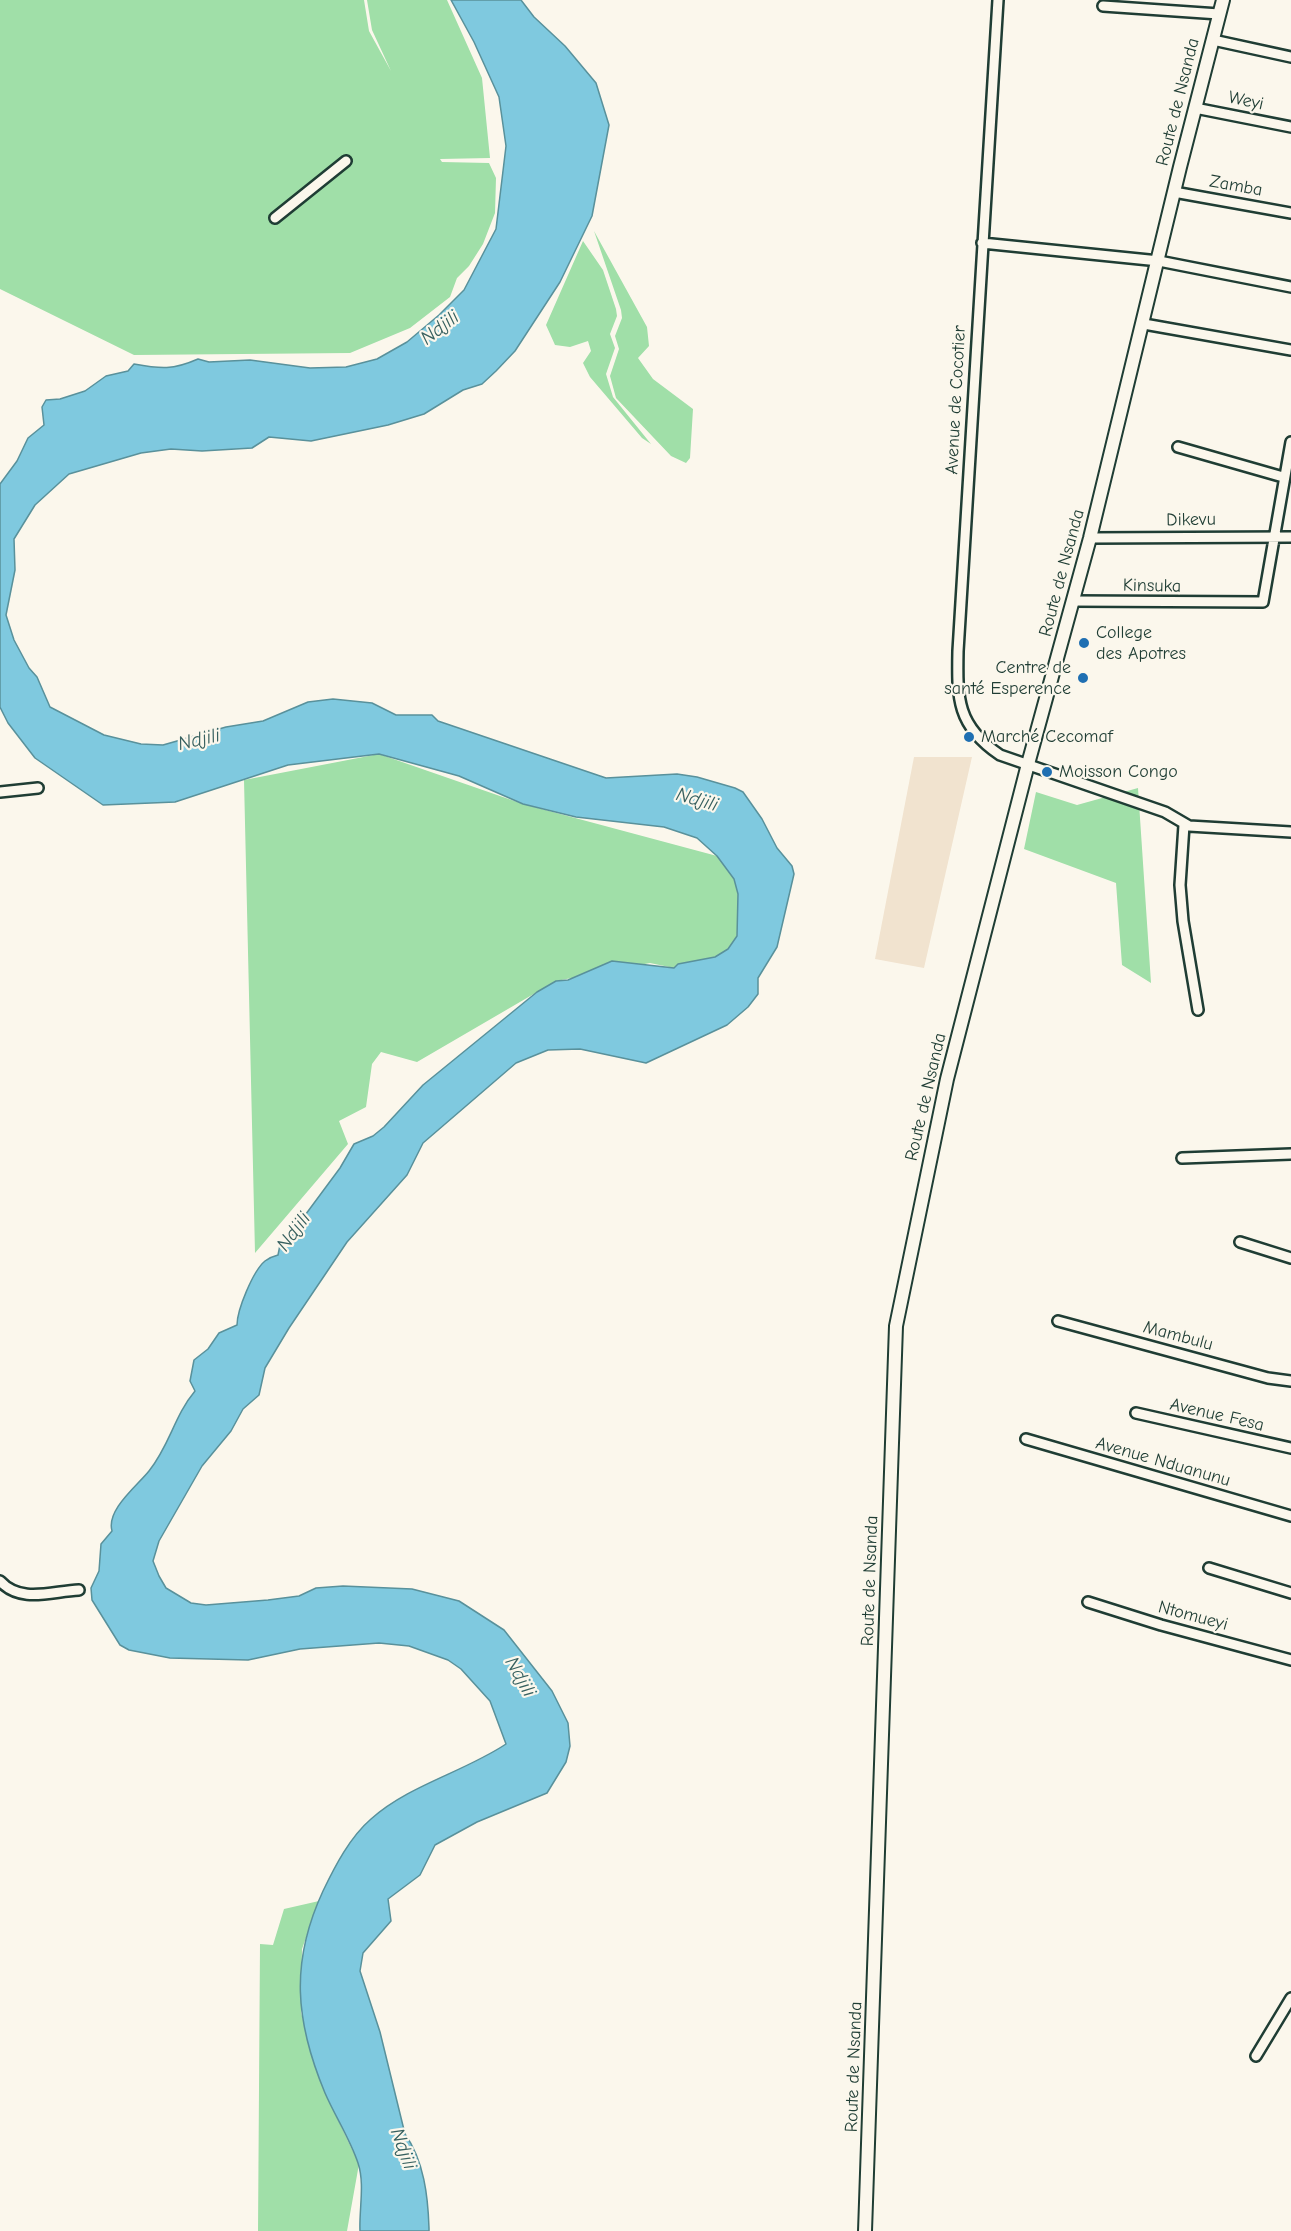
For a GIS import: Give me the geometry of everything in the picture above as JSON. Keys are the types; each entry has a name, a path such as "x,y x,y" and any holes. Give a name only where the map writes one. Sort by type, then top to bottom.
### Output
{"street":[{"name":"Avenue de Cocotier","path":"998,0 957,693 962,711 979,741 1000,755 1113,796 1165,812 1184,825"},
{"name":"Route de Nsanda","path":"865,2231 896,1326 947,1079 1028,764 1090,538 1223,0"},
{"path":"1103,6 1219,14"},
{"path":"1213,40 1291,57"},
{"name":"Weyi","path":"1195,108 1291,127"},
{"path":"275,218 346,161"},
{"name":"Zamba","path":"1174,192 1291,213"},
{"path":"982,243 1159,261 1291,287"},
{"path":"1144,324 1291,350"},
{"path":"1273,537 1291,442"},
{"path":"1178,447 1283,477"},
{"name":"Kinsuka","path":"1073,601 1263,602 1273,537"},
{"name":"Dikevu","path":"1090,538 1291,537"},
{"path":"0,792 38,788"},
{"path":"1198,1010 1183,921 1180,885 1184,825 1291,832"},
{"path":"1182,1158 1291,1154"},
{"path":"1240,1242 1291,1258"},
{"name":"Mambulu","path":"1058,1321 1268,1378 1291,1381"},
{"name":"Avenue Fesa","path":"1136,1413 1291,1448"},
{"name":"Avenue Nduanunu","path":"1026,1439 1291,1516"},
{"path":"1209,1568 1291,1593"},
{"path":"0,1581 15,1593 27,1595 79,1590"},
{"name":"Ntomueyi","path":"1088,1602 1161,1625 1291,1659"},
{"path":"1256,2056 1291,1998"}],"shaded area":[{"path":"914,757 972,757 924,968 875,959"}],"green space":[{"path":"0,0 364,0 369,31 391,71 372,30 367,0 447,0 482,78 490,158 440,159 442,162 489,163 496,178 495,213 483,244 469,266 457,278 450,297 410,328 350,353 134,355 0,289"},
{"path":"594,231 647,327 649,346 638,358 653,379 693,409 690,458 686,463 671,456 616,398 610,376 619,349 615,336 622,318 621,310"},
{"path":"583,241 603,270 616,309 617,316 610,334 615,348 606,374 613,397 651,444 642,438 590,377 583,363 591,351 588,341 570,347 555,345 546,325"},
{"path":"379,754 523,804 717,856 734,879 738,894 737,936 728,949 715,957 678,964 674,968 650,963 556,981 417,1062 381,1052 372,1064 366,1107 339,1121 348,1144 255,1253 244,780"},
{"path":"1138,788 1151,983 1122,965 1116,883 1024,849 1036,792 1077,805"},
{"path":"319,1901 302,1949 301,2013 325,2093 359,2164 347,2231 258,2231 260,1944 273,1945 284,1909"}],"water":[{"name":"Ndjili","path":"451,0 521,0 534,17 565,46 596,83 609,125 592,216 560,282 515,351 482,384 463,390 424,414 388,425 311,441 269,437 252,448 202,451 171,449 141,453 69,474 35,505 14,539 15,570 6,615 14,640 29,668 37,677 50,707 104,735 141,744 163,745 226,727 263,721 308,702 333,699 372,703 396,715 432,715 438,721 606,778 677,774 735,788 743,792 762,819 777,848 792,866 794,874 777,947 758,978 758,994 748,1007 727,1025 646,1063 580,1049 548,1050 516,1063 423,1143 407,1175 347,1242 289,1328 265,1368 259,1395 243,1409 231,1431 202,1466 159,1541 153,1561 159,1576 166,1588 191,1603 206,1605 268,1600 299,1596 316,1588 343,1586 412,1589 459,1601 504,1630 552,1691 568,1723 570,1746 566,1762 547,1793 477,1822 435,1845 420,1875 388,1899 391,1921 363,1953 360,1971 380,2032 405,2134 421,2167 426,2191 429,2231 360,2231 361,2188 358,2163 315,2067 302,2016 301,1967 305,1942 312,1917 328,1881 344,1852 363,1826 402,1797 473,1763 506,1744 490,1701 461,1669 448,1660 409,1646 379,1643 300,1649 248,1660 170,1658 129,1650 120,1645 92,1600 91,1588 99,1571 101,1544 112,1531 111,1523 118,1507 156,1461 182,1410 195,1391 190,1381 194,1360 208,1349 219,1333 237,1325 243,1301 260,1266 271,1257 278,1255 280,1245 296,1232 300,1222 340,1168 354,1144 373,1136 423,1085 537,992 556,981 568,980 612,961 674,968 678,964 715,957 728,949 737,936 738,894 734,879 717,856 697,838 664,827 576,817 523,804 459,776 379,754 288,765 175,802 103,805 35,758 8,723 0,707 0,484 17,461 28,438 44,425 42,407 46,400 60,399 85,391 106,376 128,371 134,364 167,367 198,359 209,362 250,360 310,368 346,367 377,359 407,342 464,290 496,229 506,146 499,97 474,42"}],"place":[{"name":"College des Apotres","path":"1084,643"},
{"name":"Centre de santé Esperence","path":"1083,678"},
{"name":"Marché Cecomaf","path":"969,737"},
{"name":"Moisson Congo","path":"1047,772"}]}
